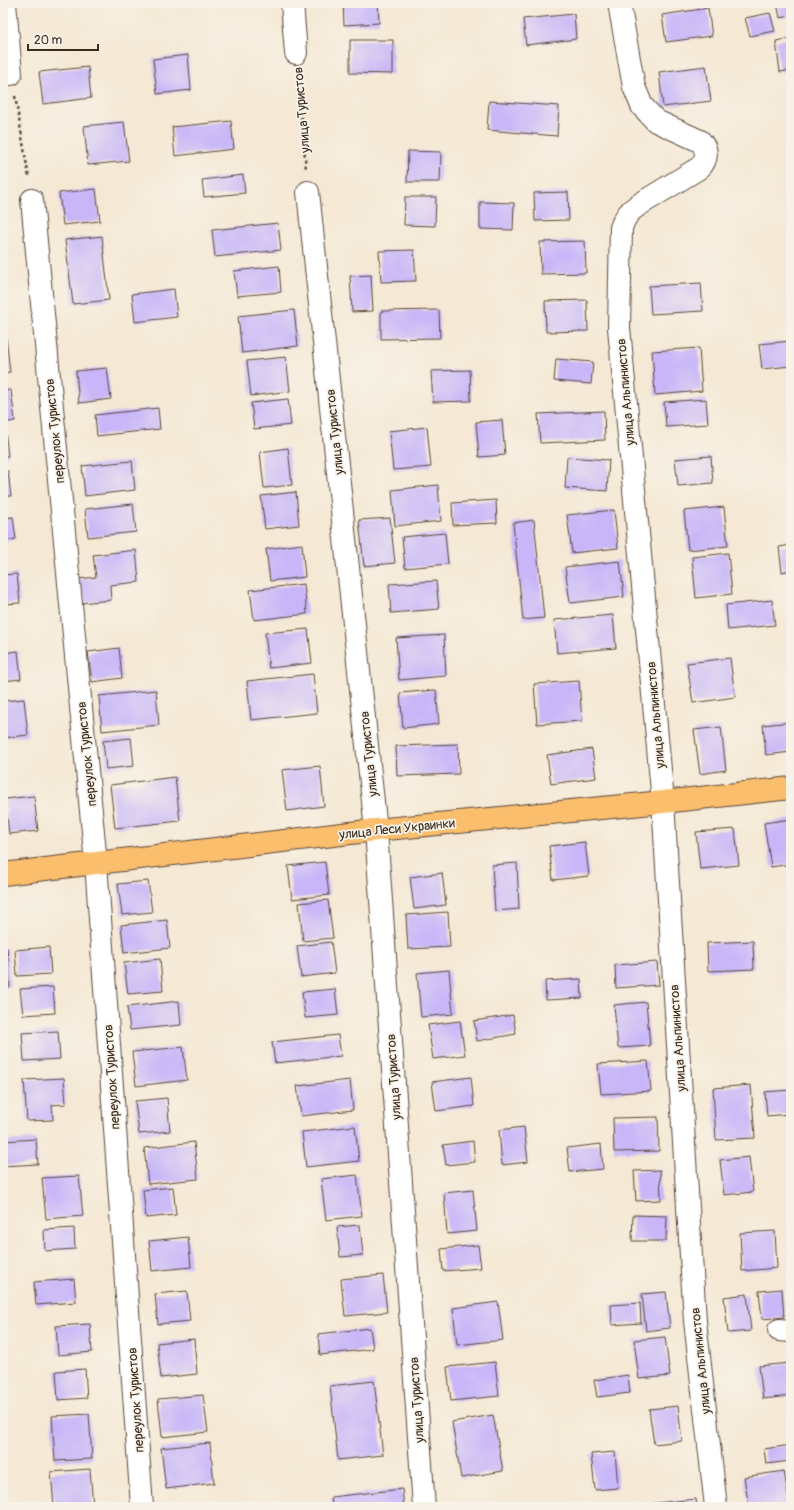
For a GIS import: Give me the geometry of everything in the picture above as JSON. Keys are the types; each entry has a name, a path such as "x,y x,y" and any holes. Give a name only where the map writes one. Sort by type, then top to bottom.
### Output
{"main road":[{"name":"улица Леси Украинки","path":"3,874 376,830 791,788"}],"street":[{"path":"5,3 12,74"},
{"name":"улица Туристов","path":"292,3 296,53"},
{"name":"улица Альпинистов","path":"619,3 634,87 642,106 656,120 700,141 706,154 700,168 637,206 629,212 624,219 620,237 620,328 663,802 695,1321 716,1507"},
{"name":"улица Туристов","path":"308,192 376,830 424,1507"},
{"name":"переулок Туристов","path":"32,200 96,863 142,1507"}],"path":[{"name":"улица Туристов","path":"296,53 308,192"},
{"path":"12,74 32,200"}],"building":[{"path":"343,3 378,3 379,23 344,25"},
{"path":"777,3 791,3 791,16 780,18"},
{"path":"708,8 712,36 666,42 662,15"},
{"path":"770,13 775,31 750,36 745,18"},
{"path":"574,14 576,39 526,45 523,19"},
{"path":"791,38 791,70 780,72 776,41"},
{"path":"350,40 393,40 393,74 350,73"},
{"path":"188,55 191,90 157,94 153,59"},
{"path":"706,66 711,101 663,107 659,72"},
{"path":"88,67 91,98 43,104 39,72"},
{"path":"489,101 559,106 557,136 487,130"},
{"path":"231,121 234,149 175,156 172,127"},
{"path":"124,122 129,161 88,165 84,126"},
{"path":"408,151 441,152 440,182 407,182"},
{"path":"243,175 245,193 204,197 202,180"},
{"path":"96,189 100,221 63,225 59,193"},
{"path":"568,192 569,220 535,221 534,193"},
{"path":"405,197 436,197 435,226 404,225"},
{"path":"480,202 514,203 513,230 480,229"},
{"path":"278,223 281,250 215,257 212,230"},
{"path":"102,236 109,300 73,304 65,240"},
{"path":"585,241 586,273 541,274 540,242"},
{"path":"414,250 416,281 381,282 379,251"},
{"path":"279,266 281,292 237,296 234,271"},
{"path":"371,275 373,311 352,312 350,276"},
{"path":"701,283 703,311 651,314 649,286"},
{"path":"174,289 177,317 135,322 132,294"},
{"path":"587,300 588,331 546,332 545,301"},
{"path":"294,310 298,346 242,353 238,316"},
{"path":"439,310 440,338 381,339 381,311"},
{"path":"3,336 6,336 10,372 3,373"},
{"path":"791,341 791,366 762,369 759,344"},
{"path":"699,348 702,391 655,395 652,351"},
{"path":"286,357 290,391 251,396 247,361"},
{"path":"556,359 593,362 591,384 554,381"},
{"path":"107,368 111,399 79,403 76,371"},
{"path":"470,370 471,401 433,402 431,371"},
{"path":"11,390 15,421 3,423 3,391"},
{"path":"288,399 291,425 254,429 251,403"},
{"path":"706,399 708,424 666,427 664,402"},
{"path":"158,408 160,429 97,436 95,415"},
{"path":"604,411 605,440 540,443 538,414"},
{"path":"502,420 505,455 479,457 476,422"},
{"path":"427,427 431,467 393,470 389,431"},
{"path":"3,429 5,429 8,456 3,457"},
{"path":"288,448 292,485 264,488 260,452"},
{"path":"711,456 713,483 678,486 675,459"},
{"path":"567,457 609,460 607,491 565,488"},
{"path":"132,461 135,490 85,496 82,466"},
{"path":"3,471 8,471 11,496 3,496"},
{"path":"438,485 441,521 395,526 392,490"},
{"path":"296,492 299,525 265,529 261,496"},
{"path":"496,500 497,523 453,525 452,503"},
{"path":"133,504 136,532 88,537 85,509"},
{"path":"724,507 728,546 688,550 684,511"},
{"path":"614,510 618,548 572,553 567,515"},
{"path":"13,517 16,539 3,541 3,518"},
{"path":"390,518 395,563 364,566 359,520"},
{"path":"534,520 544,618 523,620 513,523"},
{"path":"445,533 448,564 405,568 402,537"},
{"path":"302,544 305,577 270,581 266,549"},
{"path":"791,545 791,570 782,572 779,547"},
{"path":"136,550 139,582 110,585 111,600 81,603 78,579 96,577 93,555"},
{"path":"728,553 732,594 696,598 692,557"},
{"path":"620,561 624,597 570,603 565,567"},
{"path":"17,574 20,603 3,604 3,575"},
{"path":"436,581 439,609 391,613 389,584"},
{"path":"304,584 307,614 254,620 250,590"},
{"path":"772,600 775,625 728,630 726,605"},
{"path":"613,615 616,648 557,653 554,620"},
{"path":"308,629 312,663 269,668 265,633"},
{"path":"444,635 446,676 399,680 396,638"},
{"path":"119,648 122,678 92,682 88,652"},
{"path":"18,651 21,679 3,681 3,653"},
{"path":"730,658 735,697 693,703 687,663"},
{"path":"313,674 317,713 251,720 247,681"},
{"path":"579,681 582,721 537,724 534,684"},
{"path":"156,690 159,725 102,731 99,696"},
{"path":"436,690 439,724 403,728 400,693"},
{"path":"24,699 28,735 3,738 3,701"},
{"path":"791,722 791,752 766,755 763,725"},
{"path":"721,727 726,770 700,774 694,730"},
{"path":"131,738 134,766 106,769 103,741"},
{"path":"458,744 459,774 397,776 396,746"},
{"path":"592,749 596,778 551,784 547,755"},
{"path":"320,766 324,806 287,811 282,770"},
{"path":"175,777 180,821 115,828 110,785"},
{"path":"34,796 38,831 9,834 5,799"},
{"path":"791,819 791,864 771,867 764,823"},
{"path":"735,829 739,865 700,869 696,832"},
{"path":"585,842 589,876 553,880 549,846"},
{"path":"325,862 329,895 292,899 288,866"},
{"path":"517,863 519,909 495,911 492,865"},
{"path":"442,873 446,905 414,909 410,877"},
{"path":"148,881 152,912 122,915 118,884"},
{"path":"328,900 333,938 303,941 299,903"},
{"path":"448,912 450,947 408,949 406,915"},
{"path":"167,920 170,948 124,953 121,925"},
{"path":"753,941 754,969 708,971 707,943"},
{"path":"331,942 335,973 301,977 297,946"},
{"path":"49,947 51,974 17,976 15,950"},
{"path":"3,948 7,948 10,987 3,987"},
{"path":"160,959 163,991 128,994 124,963"},
{"path":"657,962 659,985 616,988 615,965"},
{"path":"449,970 453,1014 421,1017 417,973"},
{"path":"581,979 582,998 546,1000 545,981"},
{"path":"53,987 55,1013 23,1015 20,989"},
{"path":"335,989 338,1015 305,1018 302,992"},
{"path":"179,1001 181,1025 130,1030 127,1007"},
{"path":"646,1002 650,1046 618,1048 614,1005"},
{"path":"513,1015 516,1034 477,1041 474,1021"},
{"path":"460,1021 465,1055 433,1059 428,1025"},
{"path":"58,1031 60,1059 24,1061 22,1033"},
{"path":"338,1035 341,1056 275,1063 272,1042"},
{"path":"183,1047 187,1080 136,1086 132,1052"},
{"path":"648,1061 651,1091 601,1094 598,1064"},
{"path":"471,1077 474,1106 436,1111 432,1082"},
{"path":"64,1078 66,1104 52,1105 53,1120 27,1121 24,1080"},
{"path":"350,1080 353,1110 301,1116 297,1086"},
{"path":"751,1085 755,1138 716,1140 713,1088"},
{"path":"791,1090 791,1114 767,1116 765,1092"},
{"path":"167,1098 170,1131 139,1134 135,1101"},
{"path":"658,1117 659,1151 614,1152 613,1118"},
{"path":"355,1126 359,1161 306,1167 302,1132"},
{"path":"524,1127 528,1162 502,1165 499,1130"},
{"path":"36,1139 38,1164 3,1166 3,1141"},
{"path":"473,1141 475,1162 446,1165 443,1145"},
{"path":"194,1142 198,1179 148,1184 144,1148"},
{"path":"601,1144 603,1169 570,1172 567,1148"},
{"path":"749,1157 753,1192 724,1195 720,1160"},
{"path":"660,1170 661,1200 636,1201 634,1171"},
{"path":"357,1175 362,1216 326,1220 321,1179"},
{"path":"79,1176 83,1216 46,1219 42,1178"},
{"path":"173,1187 176,1215 146,1218 143,1190"},
{"path":"473,1190 477,1231 447,1234 444,1193"},
{"path":"633,1215 667,1216 666,1241 632,1241"},
{"path":"360,1225 363,1255 340,1257 337,1227"},
{"path":"74,1228 75,1249 45,1251 44,1230"},
{"path":"775,1231 777,1268 742,1271 740,1233"},
{"path":"188,1237 191,1267 152,1271 149,1241"},
{"path":"478,1245 481,1268 443,1271 441,1249"},
{"path":"383,1275 387,1312 345,1316 341,1279"},
{"path":"74,1279 76,1302 36,1305 34,1282"},
{"path":"782,1289 784,1317 762,1319 759,1291"},
{"path":"187,1291 190,1321 158,1324 155,1294"},
{"path":"666,1292 670,1328 646,1331 642,1294"},
{"path":"747,1294 751,1331 728,1333 724,1297"},
{"path":"498,1302 503,1340 457,1345 453,1308"},
{"path":"640,1303 641,1323 612,1325 611,1305"},
{"path":"90,1324 92,1352 58,1355 56,1326"},
{"path":"370,1328 373,1349 320,1355 318,1334"},
{"path":"665,1337 670,1376 639,1379 634,1340"},
{"path":"194,1339 197,1374 161,1378 157,1343"},
{"path":"495,1362 499,1396 451,1401 447,1367"},
{"path":"790,1363 791,1396 763,1399 759,1366"},
{"path":"85,1369 87,1398 58,1400 56,1371"},
{"path":"628,1375 630,1393 597,1397 594,1380"},
{"path":"374,1381 383,1455 338,1460 330,1386"},
{"path":"203,1395 208,1432 162,1437 158,1399"},
{"path":"678,1406 682,1441 654,1444 649,1409"},
{"path":"89,1414 92,1459 55,1461 52,1416"},
{"path":"493,1415 503,1471 461,1478 452,1422"},
{"path":"210,1443 214,1483 166,1489 161,1448"},
{"path":"791,1445 791,1461 766,1464 764,1449"},
{"path":"615,1452 618,1488 595,1490 591,1454"},
{"path":"90,1469 93,1507 54,1507 51,1472"},
{"path":"784,1471 790,1507 749,1507 744,1477"},
{"path":"402,1489 404,1507 332,1507 331,1497"},
{"path":"696,1499 697,1507 646,1507 646,1504"}]}
